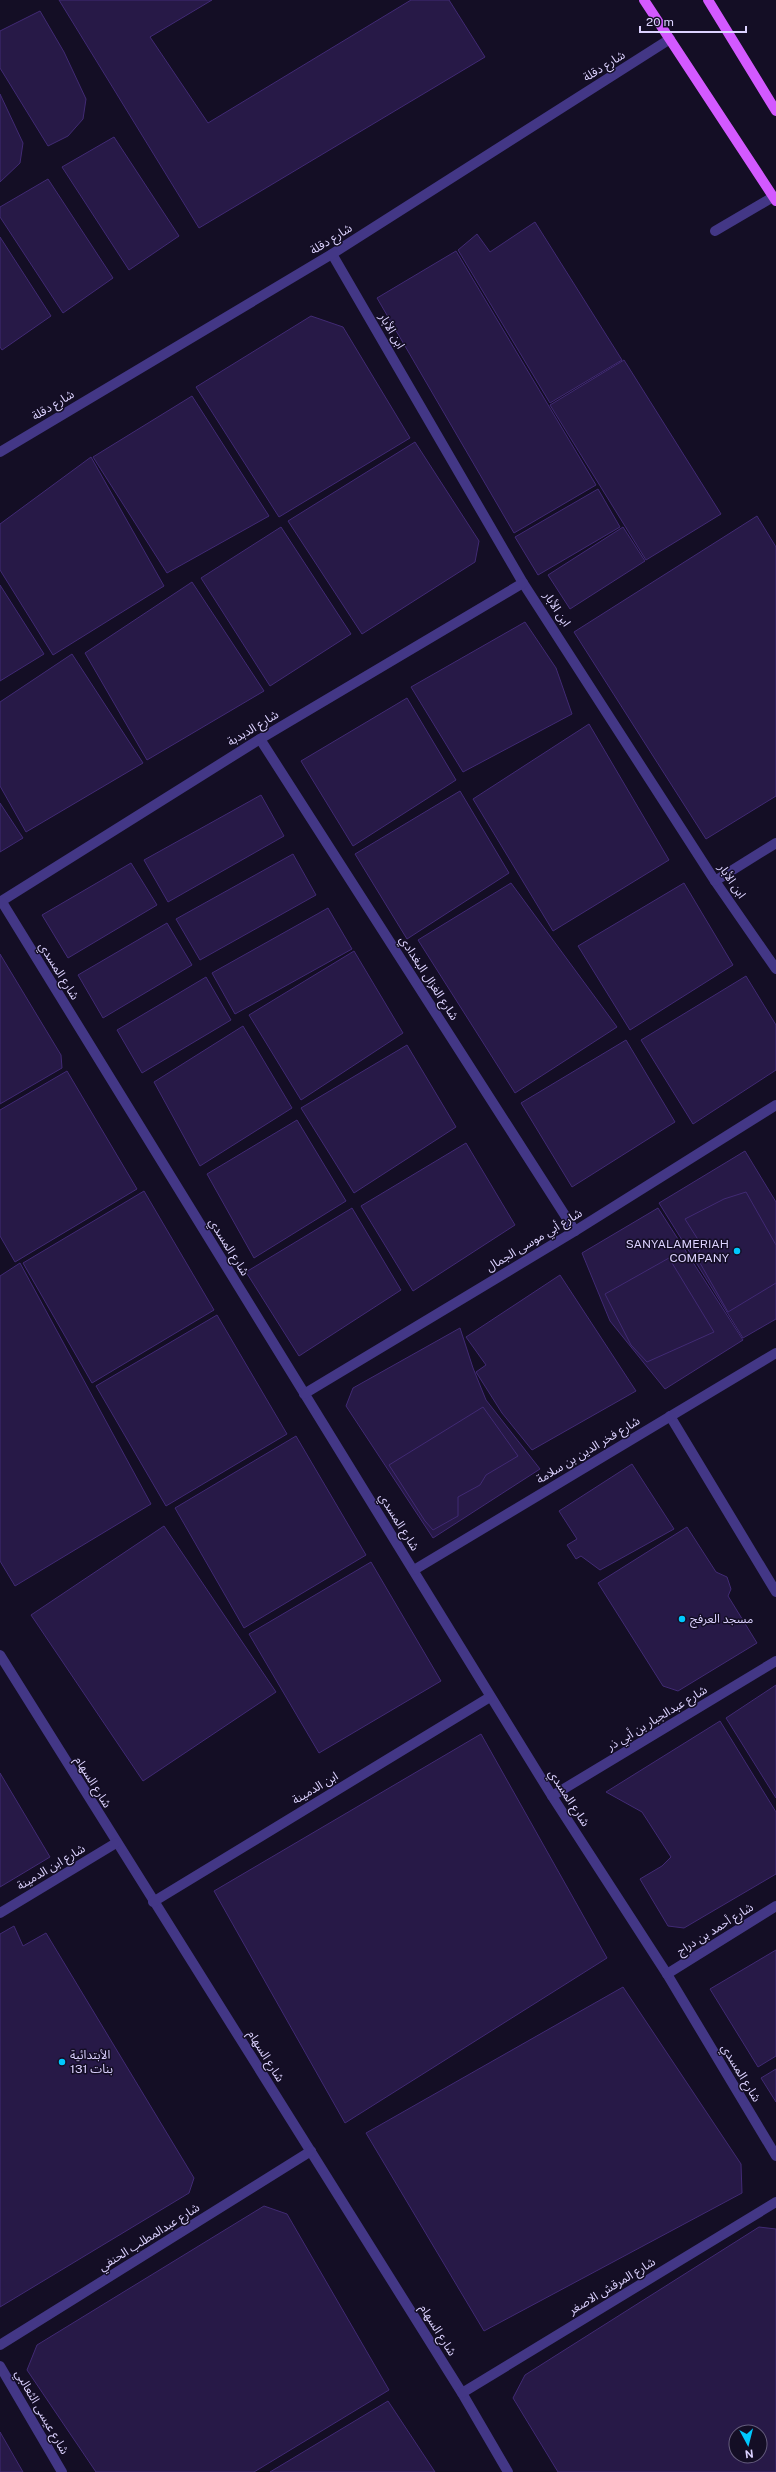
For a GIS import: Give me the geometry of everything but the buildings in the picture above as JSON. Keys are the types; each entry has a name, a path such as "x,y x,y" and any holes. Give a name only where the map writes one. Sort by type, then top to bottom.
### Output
{"main road":[{"path":"644,0 775,199"},
{"path":"708,0 776,111"}],"street":[{"name":"شارع دقلة","path":"0,452 332,254 670,39"},
{"path":"715,232 775,199"},
{"name":"ابن الأبار","path":"332,254 524,582 715,881 776,969"},
{"name":"شارع الدبدبة","path":"1,902 260,739 524,582"},
{"name":"شارع الغزال البغدادي","path":"260,739 575,1231"},
{"path":"715,881 776,843"},
{"name":"شارع المسدي","path":"1,902 414,1570 490,1697 667,1974 776,2156"},
{"name":"شارع أبي موسى الجمال","path":"304,1394 575,1231 776,1105"},
{"name":"شارع فخر الدين بن سلامة","path":"414,1570 776,1353"},
{"path":"670,1416 776,1592"},
{"name":"شارع السهام","path":"0,1655 116,1843 462,2393 508,2472"},
{"name":"شارع عبدالجبار بن أبي ذر","path":"552,1796 776,1661"},
{"name":"ابن الدمينة","path":"153,1902 490,1697"},
{"name":"شارع ابن الدمينة","path":"0,1913 116,1843"},
{"name":"شارع أحمد بن دراج","path":"667,1974 776,1906"},
{"name":"شارع عبدالمطلب الحنفي","path":"0,2345 311,2151"},
{"name":"شارع المرقش الاصغر","path":"462,2393 776,2202"},
{"name":"شارع عيسى الثعالبي","path":"0,2366 62,2472"}],"place":[{"name":"SANYALAMERIAH COMPANY","path":"737,1251"},
{"name":"مسجد العرفج","path":"682,1619"},
{"name":"الأبتدائية 131 بنات","path":"62,2062"}]}
